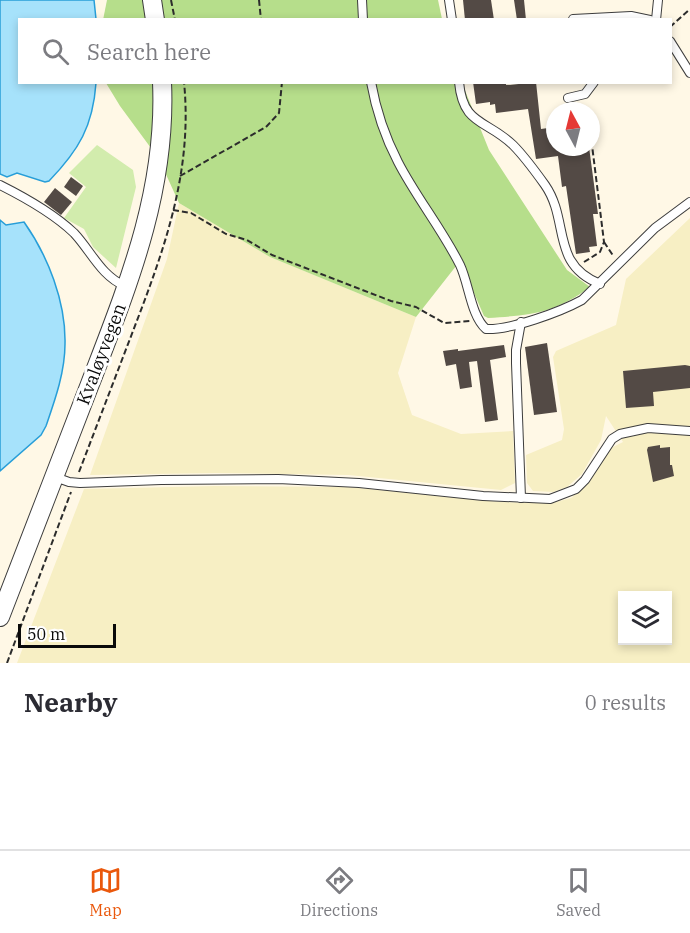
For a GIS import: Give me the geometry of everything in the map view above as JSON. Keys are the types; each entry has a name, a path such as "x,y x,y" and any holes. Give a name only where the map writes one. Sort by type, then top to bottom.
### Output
{"street":[{"path":"152,0 155,18"},
{"name":"Kvaløyvegen","path":"0,617 126,287 149,216 157,181 163,121 162,84"}],"lane":[{"path":"362,0 363,18"},
{"path":"449,0 452,18"},
{"path":"656,18 658,0"},
{"path":"588,18 631,15 642,18"},
{"path":"672,44 690,73"},
{"path":"372,84 390,145 407,178 458,262 478,321 486,329 521,322 571,306 582,300 655,228 690,202"},
{"path":"459,84 461,100 468,113 513,145 548,189 554,202 568,258 573,267 582,275 600,284"},
{"path":"568,98 585,94 592,84"},
{"path":"0,185 30,201 67,228 78,238 108,276 126,287"},
{"path":"521,322 516,357 521,498"},
{"path":"54,477 80,483 220,479 313,480 550,499 576,489 585,480 612,439 620,434 648,428 690,431"}],"path":[{"path":"171,0 175,18"},
{"path":"258,0 261,18"},
{"path":"672,25 690,9"},
{"path":"180,176 266,127 279,113 282,84"},
{"path":"593,156 604,242 612,255 621,263"},
{"path":"173,210 191,213 226,234 247,240 272,255 372,295 416,307 444,323 478,321"},
{"path":"573,267 600,252 604,242"}],"shaded area":[{"path":"179,203 270,257 416,317 398,373 412,415 461,434 513,431 515,483 501,490 348,475 216,473 90,475 167,259"},
{"path":"690,218 690,663 17,663 84,489 215,486 348,487 500,502 552,503 571,498 588,483 611,448 623,442 606,416 601,440 582,474 567,487 553,492 533,491 527,483 526,455 562,440 564,429 553,357 556,351 616,325 626,279"}],"green space":[{"path":"107,0 438,0 442,18 103,18"},
{"path":"107,84 462,84 489,150 567,270 590,287 565,303 542,312 488,318 484,316 460,261 416,317 270,257 179,203 159,159"},
{"path":"97,145 133,170 136,187 116,268 93,247 84,229 64,218 86,187 69,173"}],"water":[{"path":"0,0 94,0 96,18 18,18 18,84 96,84 92,112 83,136 69,159 49,181 45,182 17,173 7,177 0,174"},
{"path":"0,220 6,225 24,222 48,264 59,296 65,328 65,354 56,396 41,435 0,471"}],"building":[{"path":"463,0 491,0 494,18 465,18"},
{"path":"514,0 524,0 526,18 517,18"},
{"path":"473,84 536,84 541,129 546,128 546,156 558,156 536,159 528,109 496,113 495,104 490,105 490,102 476,104"},
{"path":"558,156 590,156 598,214 593,214 597,246 589,247 590,252 576,254 566,186 562,187"},
{"path":"71,177 83,186 76,196 64,187"},
{"path":"55,188 72,202 61,215 44,202"},
{"path":"547,343 557,412 534,415 525,347"},
{"path":"504,345 506,357 490,360 498,420 485,422 477,361 469,362 472,387 460,389 456,364 446,366 443,351"},
{"path":"690,366 690,388 653,392 654,406 626,408 623,371"},
{"path":"660,445 660,448 670,447 670,465 672,465 674,476 653,482 647,450 648,447"}]}
